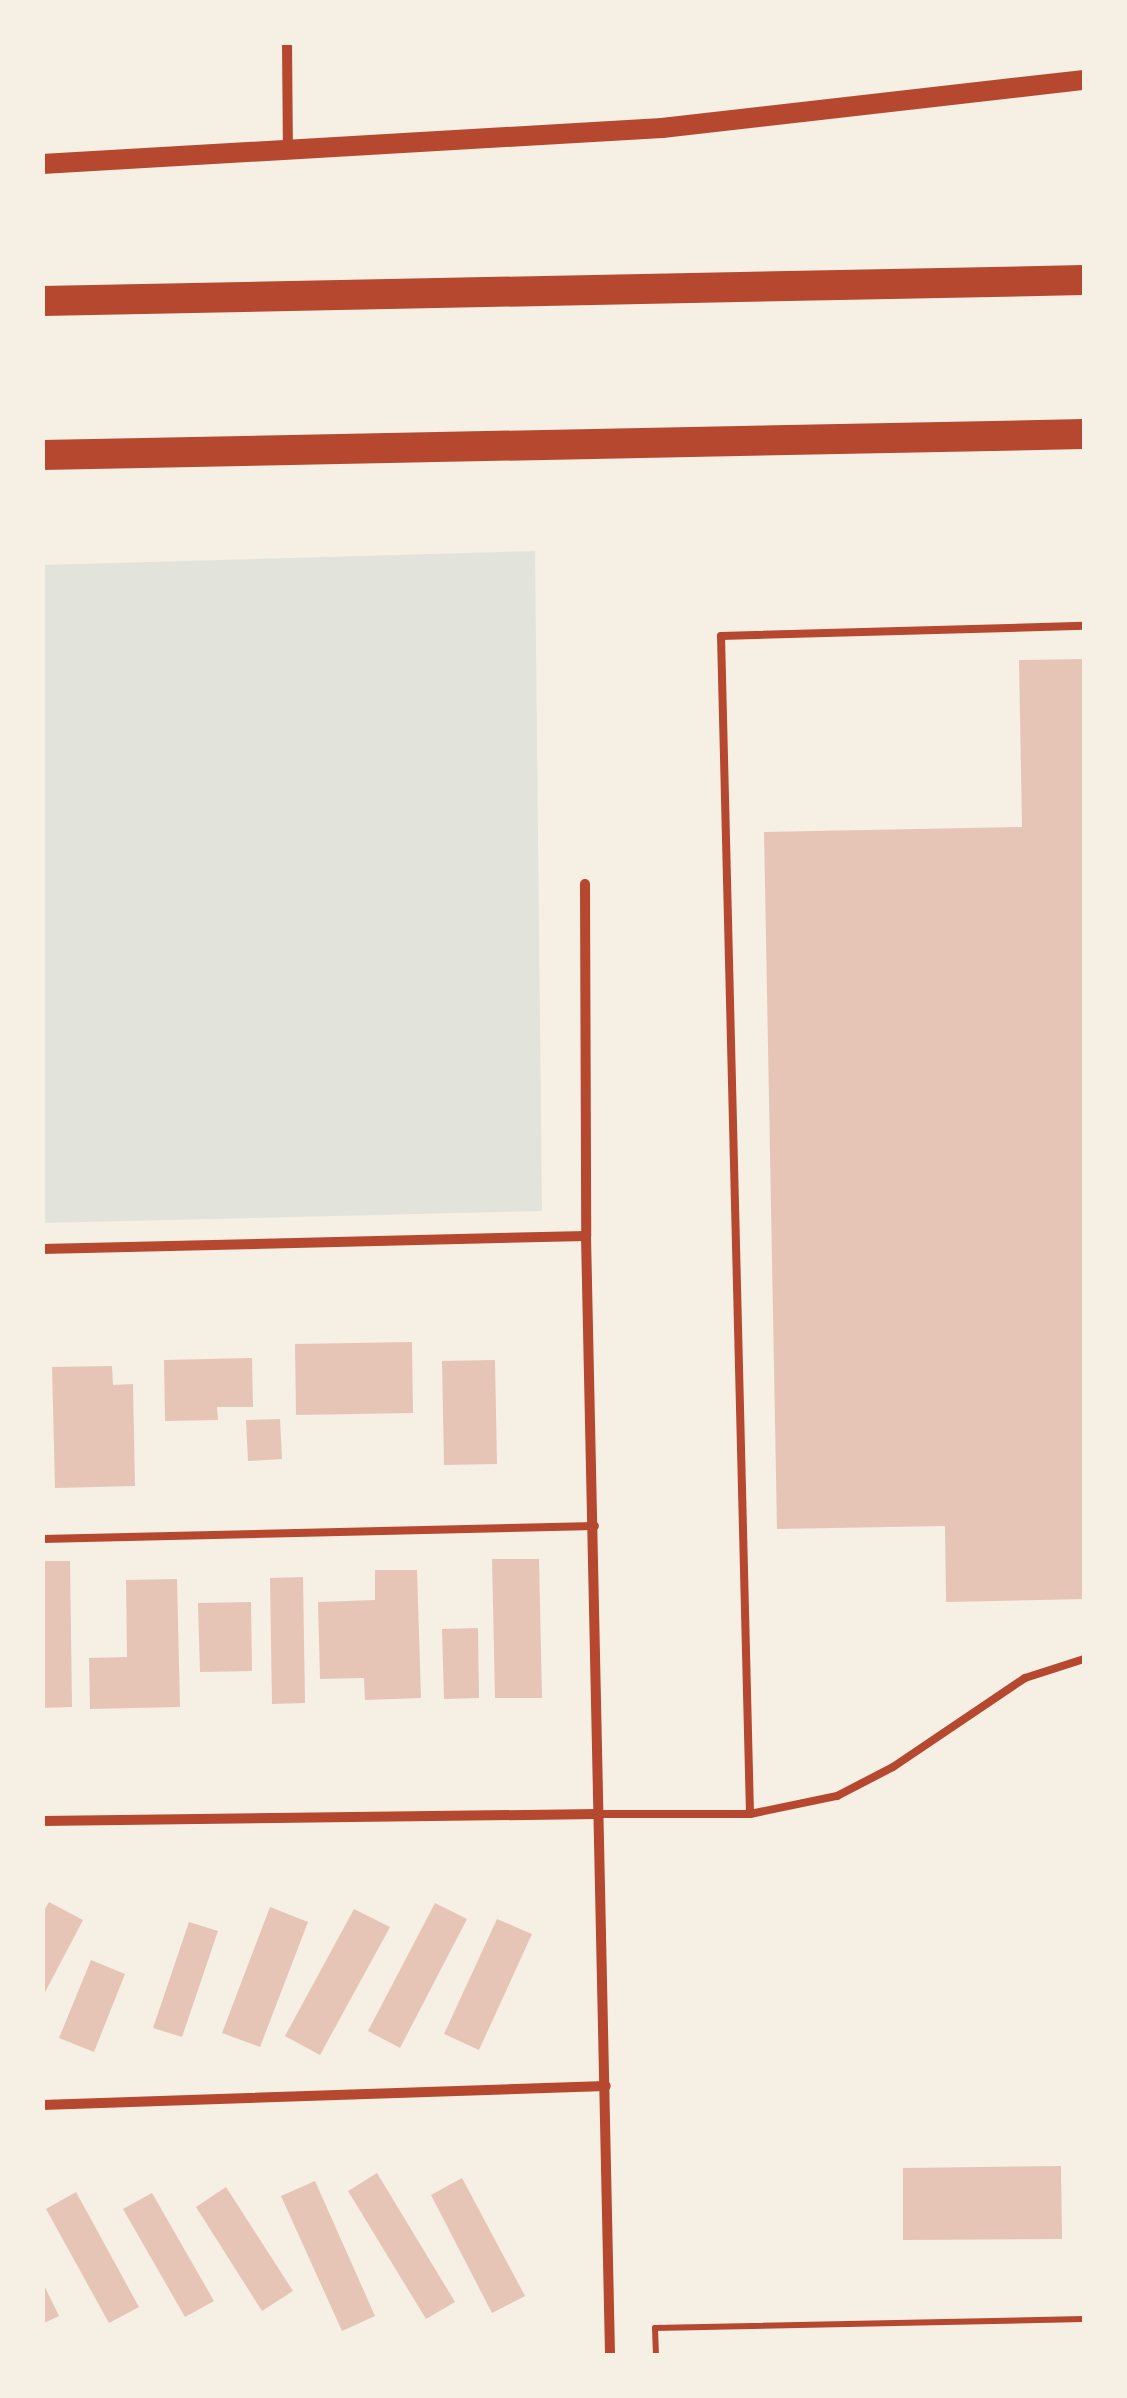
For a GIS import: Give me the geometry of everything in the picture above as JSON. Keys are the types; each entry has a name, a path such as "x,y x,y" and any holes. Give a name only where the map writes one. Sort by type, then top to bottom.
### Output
{"highway":[{"path":"42,301 1084,280"},
{"path":"42,454 1084,434"}],"main road":[{"path":"42,164 662,128 1084,80"}],"street":[{"path":"287,42 288,151"},
{"path":"585,884 586,1236 610,2356"},
{"path":"42,1249 586,1236"},
{"path":"42,1821 598,1814"},
{"path":"42,2105 606,2086"}],"lane":[{"path":"750,1814 721,636 1084,626"},
{"path":"42,1539 595,1526"},
{"path":"598,1814 750,1814 836,1796 893,1767 1026,1678 1084,1659"}],"path":[{"path":"656,2356 654,2328 1084,2319"}],"shaded area":[{"path":"535,551 542,1211 43,1223 43,565"}],"building":[{"path":"1084,659 1084,1599 946,1602 945,1526 777,1529 764,832 1022,827 1019,660"},
{"path":"412,1342 413,1413 296,1415 295,1344"},
{"path":"252,1358 253,1407 217,1407 218,1420 165,1421 164,1360"},
{"path":"495,1360 497,1464 444,1465 442,1361"},
{"path":"112,1366 113,1385 133,1384 135,1486 55,1488 52,1367"},
{"path":"280,1419 282,1459 248,1461 246,1420"},
{"path":"492,1559 539,1559 542,1698 495,1698"},
{"path":"42,1561 70,1561 72,1707 42,1708"},
{"path":"375,1570 417,1570 421,1698 365,1700 364,1678 320,1679 318,1602 375,1600"},
{"path":"303,1577 305,1703 272,1704 270,1578"},
{"path":"177,1579 180,1707 90,1709 89,1658 127,1657 126,1580"},
{"path":"251,1602 252,1671 200,1672 198,1603"},
{"path":"478,1628 479,1698 444,1699 442,1629"},
{"path":"49,1902 83,1920 42,1998 42,1914"},
{"path":"435,1903 467,1919 400,2048 368,2031"},
{"path":"270,1907 308,1922 260,2047 222,2033"},
{"path":"354,1909 390,1927 320,2055 285,2036"},
{"path":"497,1919 532,1934 479,2050 444,2034"},
{"path":"189,1922 218,1931 182,2037 153,2028"},
{"path":"91,1960 125,1974 94,2052 59,2038"},
{"path":"1061,2166 1062,2239 903,2240 903,2168"},
{"path":"377,2173 455,2302 426,2319 348,2191"},
{"path":"462,2178 525,2296 492,2313 431,2195"},
{"path":"315,2181 375,2316 342,2331 281,2196"},
{"path":"226,2187 293,2291 262,2311 196,2207"},
{"path":"76,2192 139,2307 109,2323 46,2209"},
{"path":"152,2193 214,2301 185,2317 123,2209"},
{"path":"42,2281 59,2316 42,2324"}]}
